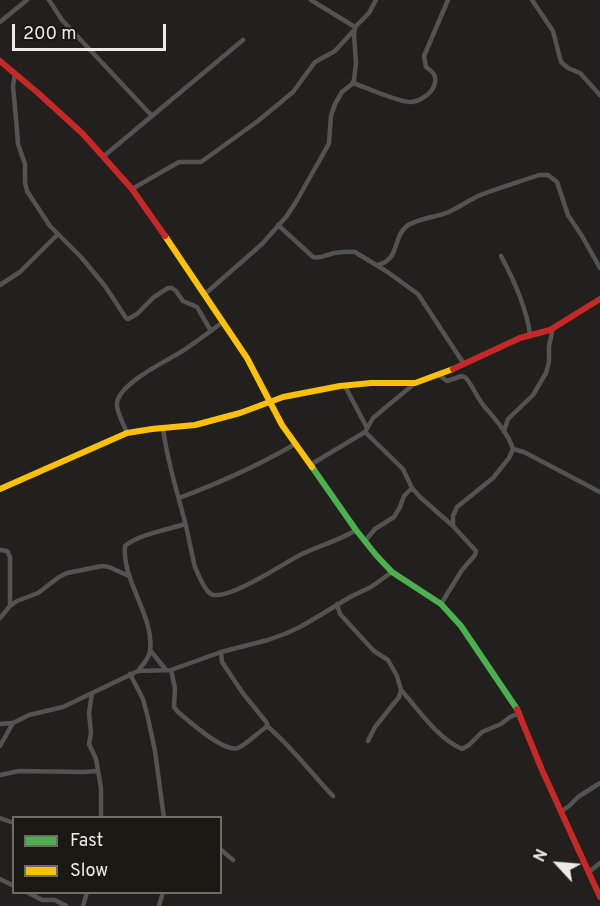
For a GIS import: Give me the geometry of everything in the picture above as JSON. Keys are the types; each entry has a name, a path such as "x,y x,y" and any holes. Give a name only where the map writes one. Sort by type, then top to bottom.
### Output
{"main road":[{"path":"0,61 83,134 132,189 247,358 282,425 356,530 392,572 441,604 474,645 520,713 542,771 600,897"},
{"path":"0,489 127,433 210,422 283,397 345,386 415,383 439,375 530,334 553,328 600,299"}],"street":[{"path":"0,22 27,0"},
{"path":"49,0 62,20 152,116"},
{"path":"311,0 355,28"},
{"path":"132,189 179,162 201,162 258,121 293,92 315,62 335,51 369,13 376,0"},
{"path":"353,83 405,102 417,101 429,93 436,78 434,73 426,67 424,56 448,0"},
{"path":"532,0 553,31 561,62 580,73 600,95"},
{"path":"205,294 243,262 279,225 296,202 325,152 329,143 330,122 335,104 345,88 353,83 356,63 355,28"},
{"path":"104,156 243,40"},
{"path":"15,73 13,86 18,144 25,164 25,182 27,191 44,219 81,257 105,286 126,318 137,314 154,297 172,288 183,301 196,306 211,331"},
{"path":"376,265 389,260 402,230 409,224 446,213 481,195 539,175 548,175 557,182 570,220 600,268"},
{"path":"279,225 310,255 318,258 351,251 363,256 400,280 418,294 464,364"},
{"path":"0,285 20,272 58,234"},
{"path":"501,256 524,307 530,334"},
{"path":"127,433 117,405 117,399 121,394 138,379 223,322"},
{"path":"504,431 508,419 533,395 546,373 553,328"},
{"path":"439,375 447,381 462,376 466,378 483,405 504,431 513,449 524,452 600,492"},
{"path":"310,465 366,430 373,418 415,383"},
{"path":"345,386 366,430 403,469 412,488 476,551 441,604"},
{"path":"164,428 173,482 196,568 210,594 233,591 298,556 356,530"},
{"path":"179,498 221,482 295,444"},
{"path":"453,526 453,513 457,507 493,478 509,458 513,449"},
{"path":"365,541 375,529 396,514 404,496 412,488"},
{"path":"138,671 150,650 147,624 129,576 125,546 140,538 186,524"},
{"path":"0,550 7,551 10,557 10,606"},
{"path":"0,618 17,601 38,593 67,573 102,566 129,576"},
{"path":"0,724 13,723 29,715 63,707 138,671 168,670 287,633 392,572"},
{"path":"337,604 340,614 361,638 374,651 388,660 397,676 401,690 454,745 462,749 469,746 482,732 520,713"},
{"path":"150,650 168,670 175,688 174,707 221,745 238,747 267,726"},
{"path":"221,652 222,662 267,726 285,742 333,796"},
{"path":"130,674 143,699 148,718 164,816"},
{"path":"368,741 375,727 399,697 401,690"},
{"path":"93,693 89,713 91,733 88,744 96,759 101,788 101,816"},
{"path":"0,746 13,723"},
{"path":"0,775 19,771 98,771"},
{"path":"562,811 584,792 600,783"},
{"path":"222,851 232,860"},
{"path":"588,872 600,863"},
{"path":"31,894 42,900 55,900 66,906"}],"traffic: fast":[{"path":"312,467 376,555 392,572 441,604 461,626 517,709"}],"traffic: slow":[{"path":"165,236 247,358 282,425 312,467"},
{"path":"0,489 127,433 195,425 240,413 283,397 340,386 415,383 453,369"}],"traffic: jam":[{"path":"0,61 83,134 132,189 165,236"},
{"path":"453,369 520,338 550,330 600,299"},
{"path":"517,709 600,897"}]}
